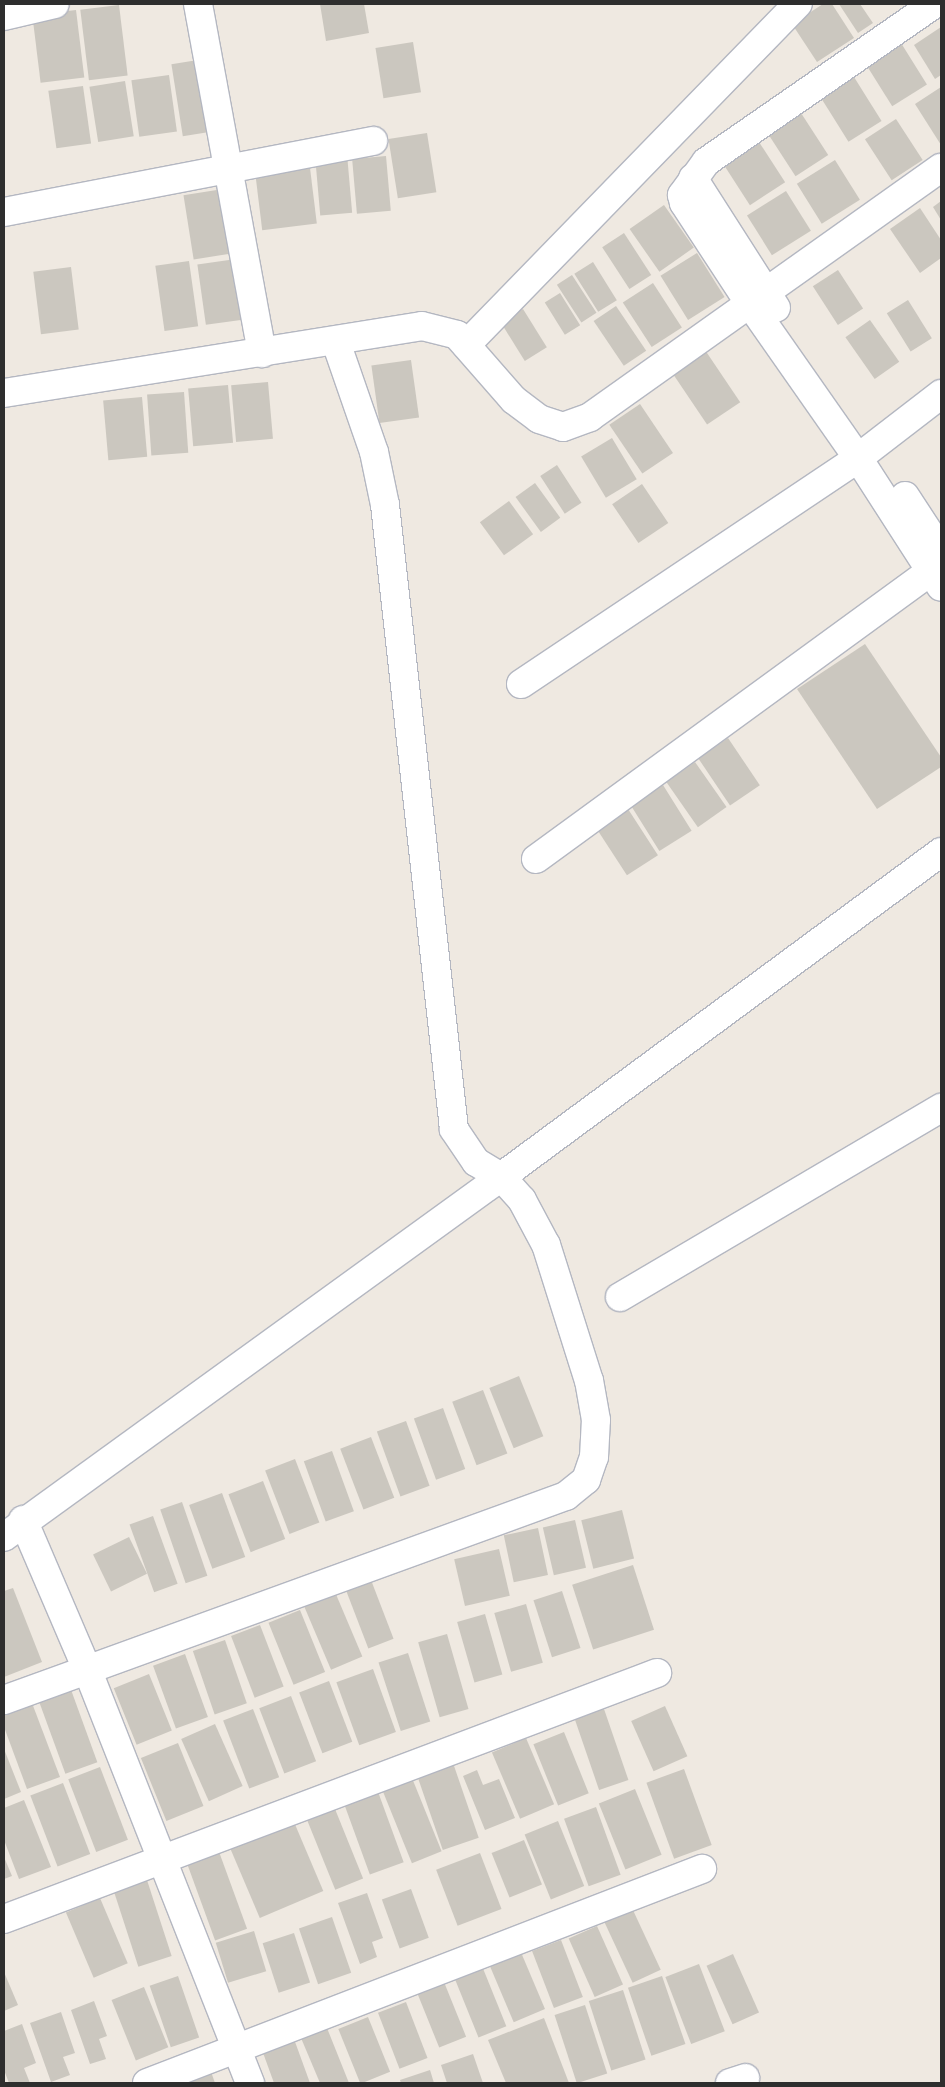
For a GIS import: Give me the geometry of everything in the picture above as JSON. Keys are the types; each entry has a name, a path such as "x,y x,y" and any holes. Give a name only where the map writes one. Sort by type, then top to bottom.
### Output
{"street":[{"path":"4,16 55,4"},
{"path":"198,4 262,353"},
{"path":"466,345 798,4"},
{"path":"536,859 938,570 865,452 758,298 684,203 682,194 706,162 934,4"},
{"path":"4,212 373,141"},
{"path":"4,393 336,342 422,326 457,335 514,400 539,419 563,427 590,417 941,168"},
{"path":"4,1700 566,1496 586,1480 594,1457 596,1420 589,1381 546,1245 522,1200 501,1177 476,1162 454,1129 399,608 385,505 374,452 336,342"},
{"path":"521,684 865,452 941,394"},
{"path":"250,2083 239,2049 160,1859 87,1669 14,1528 501,1177 941,852"},
{"path":"620,1297 941,1108"},
{"path":"4,1919 657,1673"},
{"path":"147,2083 702,1869"}],"building":[{"path":"320,4 364,4 369,33 326,41"},
{"path":"823,4 832,4 854,38 817,62 792,24"},
{"path":"839,4 860,4 873,23 858,33"},
{"path":"119,5 128,75 89,80 80,10"},
{"path":"76,10 84,77 41,83 32,15"},
{"path":"941,27 941,75 935,79 914,45"},
{"path":"413,42 421,92 383,98 375,48"},
{"path":"901,43 927,85 892,106 866,65"},
{"path":"204,59 215,131 183,136 171,64"},
{"path":"169,75 177,131 139,137 131,80"},
{"path":"854,77 882,121 848,142 821,98"},
{"path":"125,81 134,136 98,142 89,87"},
{"path":"83,86 91,143 56,148 48,91"},
{"path":"941,87 941,145 915,104"},
{"path":"801,113 828,155 796,176 768,134"},
{"path":"896,119 923,160 892,180 865,139"},
{"path":"427,133 436,192 398,198 388,139"},
{"path":"759,142 785,182 750,205 724,165"},
{"path":"347,154 352,213 320,216 315,157"},
{"path":"386,156 391,211 357,214 352,159"},
{"path":"835,160 860,200 822,224 797,184"},
{"path":"310,168 317,224 262,230 255,175"},
{"path":"223,189 233,253 194,259 183,195"},
{"path":"786,191 811,231 772,255 747,215"},
{"path":"941,201 941,220 933,207"},
{"path":"664,205 694,248 659,272 630,229"},
{"path":"920,208 941,240 941,258 920,273 890,229"},
{"path":"624,233 651,275 629,289 602,247"},
{"path":"697,253 725,297 688,320 661,276"},
{"path":"236,259 244,319 206,325 197,264"},
{"path":"189,261 198,326 165,331 155,266"},
{"path":"593,262 617,300 598,312 574,274"},
{"path":"71,267 79,330 41,334 33,272"},
{"path":"838,270 863,309 838,325 813,286"},
{"path":"572,275 597,313 581,323 557,285"},
{"path":"653,283 682,327 652,347 623,303"},
{"path":"560,293 580,325 565,335 545,303"},
{"path":"908,300 932,338 911,351 887,313"},
{"path":"616,306 646,351 624,366 594,321"},
{"path":"523,309 547,347 525,361 501,323"},
{"path":"870,320 899,362 875,379 845,337"},
{"path":"705,350 740,402 707,425 672,372"},
{"path":"411,360 419,417 379,423 371,366"},
{"path":"268,382 273,439 236,442 231,385"},
{"path":"228,385 233,443 193,446 188,388"},
{"path":"184,392 188,453 151,455 147,395"},
{"path":"142,397 147,457 108,460 103,400"},
{"path":"640,404 673,453 642,474 609,425"},
{"path":"612,438 637,479 606,498 581,457"},
{"path":"557,465 582,503 565,514 540,476"},
{"path":"535,483 560,518 541,532 516,497"},
{"path":"642,484 668,523 638,543 612,504"},
{"path":"509,501 533,534 504,555 480,522"},
{"path":"865,644 941,757 941,767 877,809 797,689"},
{"path":"728,738 760,785 730,805 698,758"},
{"path":"695,762 727,807 698,827 666,782"},
{"path":"663,785 692,831 659,851 631,805"},
{"path":"628,809 658,855 627,875 597,829"},
{"path":"519,1376 543,1436 514,1448 489,1388"},
{"path":"483,1390 507,1453 477,1465 452,1402"},
{"path":"443,1408 465,1469 436,1480 414,1419"},
{"path":"406,1421 430,1486 400,1496 377,1432"},
{"path":"371,1437 394,1498 363,1510 340,1449"},
{"path":"332,1451 354,1511 326,1521 304,1461"},
{"path":"295,1459 319,1522 289,1534 265,1470"},
{"path":"263,1481 285,1539 251,1552 228,1494"},
{"path":"222,1493 245,1557 212,1569 189,1505"},
{"path":"182,1502 207,1576 186,1583 160,1509"},
{"path":"622,1510 634,1559 593,1569 581,1520"},
{"path":"153,1516 178,1584 154,1592 130,1525"},
{"path":"575,1520 586,1568 554,1575 543,1527"},
{"path":"538,1528 548,1575 514,1582 504,1535"},
{"path":"129,1537 147,1574 111,1591 93,1555"},
{"path":"499,1549 510,1596 465,1606 454,1559"},
{"path":"633,1565 654,1630 593,1649 572,1585"},
{"path":"371,1580 394,1639 368,1648 346,1590"},
{"path":"13,1588 42,1662 4,1677 4,1591"},
{"path":"562,1591 581,1648 552,1657 533,1600"},
{"path":"335,1592 362,1656 331,1670 304,1605"},
{"path":"526,1604 543,1663 511,1672 494,1613"},
{"path":"300,1610 325,1672 294,1685 268,1623"},
{"path":"485,1614 502,1675 474,1683 457,1622"},
{"path":"260,1625 284,1687 255,1698 231,1636"},
{"path":"447,1634 468,1709 440,1717 418,1642"},
{"path":"225,1640 247,1703 215,1714 193,1651"},
{"path":"408,1653 430,1721 401,1731 379,1663"},
{"path":"185,1654 208,1717 176,1729 153,1666"},
{"path":"373,1669 396,1732 359,1745 336,1682"},
{"path":"149,1674 172,1731 137,1745 114,1688"},
{"path":"329,1681 352,1742 322,1753 299,1692"},
{"path":"70,1687 97,1762 65,1774 38,1699"},
{"path":"291,1696 316,1761 284,1774 259,1708"},
{"path":"32,1703 60,1777 27,1789 4,1727 4,1714"},
{"path":"665,1706 687,1756 654,1771 631,1721"},
{"path":"253,1709 279,1777 249,1789 223,1720"},
{"path":"604,1709 628,1780 599,1790 575,1719"},
{"path":"215,1724 243,1786 209,1801 181,1739"},
{"path":"564,1732 589,1793 558,1806 533,1744"},
{"path":"526,1738 554,1804 520,1819 492,1752"},
{"path":"178,1743 203,1806 166,1821 141,1758"},
{"path":"4,1749 21,1792 4,1799"},
{"path":"453,1763 479,1838 443,1850 417,1775"},
{"path":"100,1767 128,1840 96,1852 68,1779"},
{"path":"684,1769 712,1845 674,1859 646,1783"},
{"path":"477,1770 483,1785 499,1779 515,1818 485,1830 463,1776"},
{"path":"412,1778 442,1851 412,1863 382,1790"},
{"path":"63,1783 90,1854 58,1866 30,1796"},
{"path":"377,1789 404,1862 370,1875 343,1801"},
{"path":"635,1789 662,1855 625,1869 599,1804"},
{"path":"24,1800 51,1867 19,1879 4,1840 4,1808"},
{"path":"596,1807 621,1875 589,1886 564,1819"},
{"path":"335,1809 363,1879 335,1890 307,1820"},
{"path":"558,1821 584,1886 551,1899 525,1834"},
{"path":"294,1822 323,1891 260,1918 230,1849"},
{"path":"524,1840 542,1885 510,1898 492,1853"},
{"path":"218,1849 247,1929 215,1941 186,1861"},
{"path":"480,1853 502,1909 458,1926 436,1870"},
{"path":"4,1857 12,1876 4,1879"},
{"path":"146,1877 172,1956 138,1967 113,1888"},
{"path":"411,1889 429,1938 400,1948 382,1900"},
{"path":"367,1893 383,1938 372,1942 377,1957 360,1964 338,1903"},
{"path":"100,1898 128,1963 94,1978 66,1912"},
{"path":"632,1908 661,1970 633,1983 604,1921"},
{"path":"332,1917 351,1973 318,1984 299,1928"},
{"path":"597,1926 623,1984 595,1997 569,1939"},
{"path":"254,1931 266,1971 228,1983 216,1943"},
{"path":"294,1933 310,1982 279,1993 263,1943"},
{"path":"561,1940 583,1997 554,2008 532,1951"},
{"path":"520,1950 545,2009 514,2022 489,1963"},
{"path":"733,1954 759,2012 733,2024 707,1966"},
{"path":"699,1964 725,2031 691,2044 665,1977"},
{"path":"482,1966 506,2026 479,2038 454,1977"},
{"path":"4,1972 18,2005 4,2011"},
{"path":"178,1976 199,2037 171,2047 150,1986"},
{"path":"662,1976 685,2044 651,2056 628,1988"},
{"path":"444,1982 466,2037 439,2048 417,1993"},
{"path":"144,1987 168,2047 136,2060 112,2000"},
{"path":"623,1990 646,2059 611,2071 589,2001"},
{"path":"94,2001 107,2036 99,2039 106,2059 90,2064 71,2010"},
{"path":"406,2002 428,2058 399,2069 378,2013"},
{"path":"585,2005 607,2073 577,2083 555,2015"},
{"path":"61,2012 75,2053 63,2057 70,2075 51,2082 30,2023"},
{"path":"368,2017 390,2072 360,2083 338,2029"},
{"path":"544,2018 569,2083 506,2083 488,2040"},
{"path":"22,2024 36,2063 24,2068 30,2083 9,2083 4,2070 4,2031"},
{"path":"327,2028 349,2083 320,2083 301,2038"},
{"path":"294,2039 310,2083 274,2083 262,2050"},
{"path":"473,2054 483,2083 447,2083 441,2065"},
{"path":"209,2066 215,2083 185,2083 182,2077"},
{"path":"430,2070 434,2083 401,2083 400,2080"}]}
